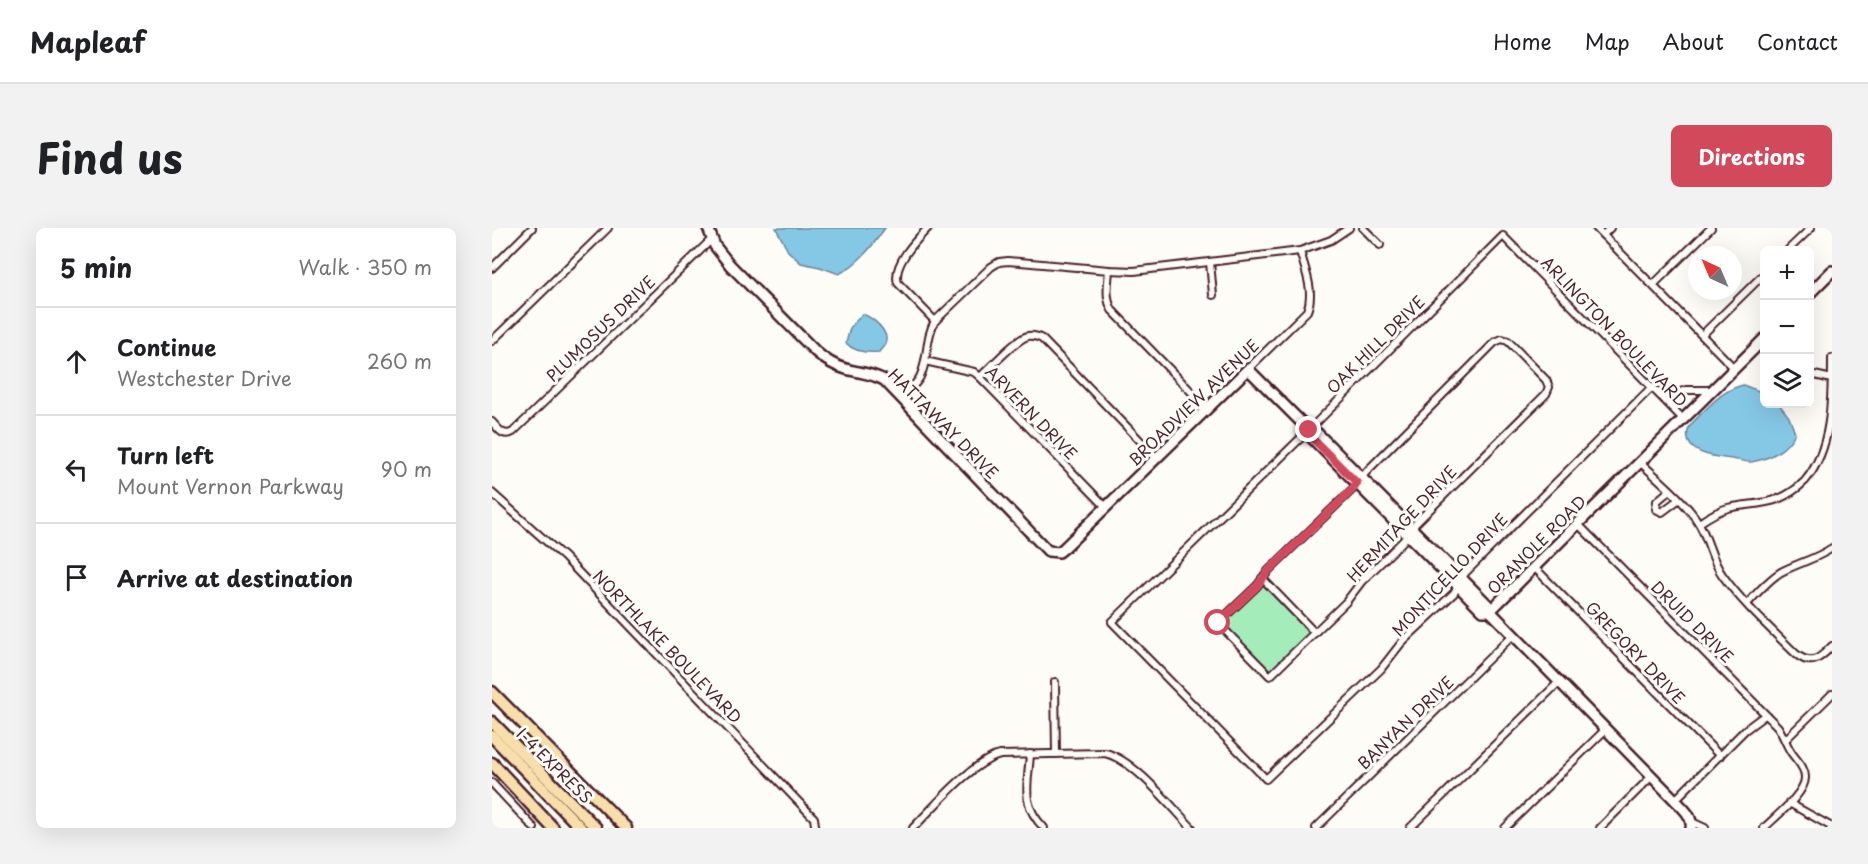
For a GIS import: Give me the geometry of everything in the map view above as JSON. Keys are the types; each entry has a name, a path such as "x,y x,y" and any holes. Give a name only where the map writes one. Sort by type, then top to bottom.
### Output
{"highway":[{"path":"492,692 626,828"},
{"name":"I-4 EXPRESS","path":"492,722 596,828"},
{"name":"I-4 EXPRESS","path":"492,736 581,828"},
{"path":"492,763 553,828"}],"street":[{"path":"492,268 532,228"},
{"path":"492,341 608,228"},
{"name":"HATTAWAY DRIVE","path":"708,228 719,252 730,265 816,352 826,360 846,369 875,375 884,380 1043,547 1054,552"},
{"path":"928,228 906,255 897,269 896,276 898,283 936,321"},
{"path":"901,398 922,374 930,332 936,321 991,267 999,262 1134,271 1300,251 1331,240 1349,228"},
{"path":"1363,228 1380,245"},
{"path":"1596,228 1734,368"},
{"path":"1603,235 1610,228"},
{"path":"1653,285 1711,228"},
{"path":"1792,246 1811,228"},
{"name":"ARLINGTON BOULEVARD","path":"1503,236 1683,419"},
{"name":"OAK HILL DRIVE","path":"1266,779 1112,622 1503,236"},
{"name":"PLUMOSUS DRIVE","path":"492,422 506,435 513,432 712,239"},
{"name":"BROADVIEW AVENUE","path":"1054,552 1064,548 1307,311 1310,294 1300,251"},
{"path":"1210,262 1213,295"},
{"path":"1109,270 1107,295 1112,310 1208,409"},
{"path":"1814,288 1832,271"},
{"path":"1702,335 1760,278"},
{"path":"981,377 1021,339 1031,335 1042,339 1157,458"},
{"name":"HERMITAGE DRIVE","path":"1262,578 1257,586 1218,623 1270,676 1346,602 1362,581 1403,541 1409,531 1546,394 1549,387 1546,380 1508,341 1502,339 1487,350 1359,480"},
{"name":"ORANOLE ROAD","path":"1692,825 1689,815 1675,800 1490,611 1760,343"},
{"path":"1699,523 1728,508 1780,498 1794,491 1814,472 1827,447 1832,430 1832,358"},
{"name":"ARVERN DRIVE","path":"925,361 974,372 981,377 1106,507"},
{"path":"1248,369 1309,430 1312,438 1359,480 1459,582 1483,610 1490,611"},
{"path":"1814,375 1832,379"},
{"path":"1654,390 1669,395 1687,390 1712,390"},
{"name":"MONTICELLO DRIVE","path":"1266,779 1381,669 1402,642 1454,593 1465,573 1654,390"},
{"path":"1640,462 1699,523 1721,574 1796,654 1806,660 1819,659 1832,646"},
{"path":"1315,633 1262,578 1352,490 1359,480"},
{"path":"1669,490 1657,501 1656,509 1662,512 1678,500"},
{"name":"NORTHLAKE BOULEVARD","path":"492,493 564,557 762,768 814,818 815,825"},
{"name":"DRUID DRIVE","path":"1578,524 1778,727 1790,752 1803,769 1805,777 1797,796 1789,804"},
{"path":"1747,604 1774,577 1819,557 1832,548"},
{"name":"GREGORY DRIVE","path":"1534,567 1720,756"},
{"name":"BANYAN DRIVE","path":"1316,828 1513,635"},
{"path":"1055,682 1056,754"},
{"path":"1410,828 1559,682"},
{"path":"1785,740 1832,694"},
{"path":"1675,800 1745,730 1765,714"},
{"path":"1505,828 1606,729"},
{"path":"913,828 991,757 1105,753 1123,759 1192,828"},
{"path":"1030,754 1028,804 1031,812 1044,828"},
{"path":"1600,828 1652,776"},
{"path":"492,783 534,828"},
{"path":"1764,828 1789,804 1832,827"},
{"path":"1692,825 1705,828"}],"green space":[{"path":"1262,584 1309,633 1270,671 1223,623"}],"water":[{"path":"776,228 885,228 865,254 839,274 801,263 788,251"},
{"path":"862,314 871,318 883,330 886,339 879,352 861,351 846,343 850,328"},
{"path":"1743,385 1760,391 1760,408 1782,408 1789,417 1795,433 1792,439 1777,453 1751,462 1710,456 1696,450 1688,439 1690,426 1707,408 1731,389"}],"route":[{"path":"1218,623 1357,483 1312,438 1309,430"}]}
